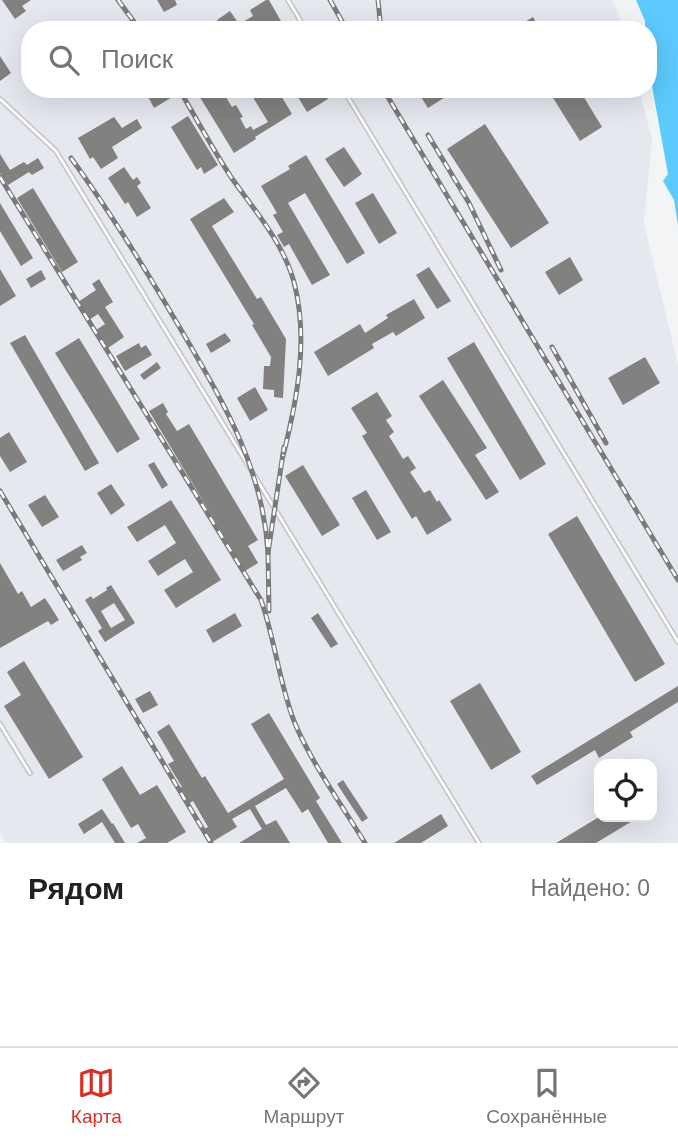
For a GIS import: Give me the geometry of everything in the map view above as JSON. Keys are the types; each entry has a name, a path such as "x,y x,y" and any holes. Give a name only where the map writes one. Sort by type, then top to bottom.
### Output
{"lane":[{"path":"288,0 301,21"},
{"path":"347,98 678,642"},
{"path":"0,100 56,151 479,843"},
{"path":"0,724 30,774"}],"shaded area":[{"path":"0,0 613,0 621,21 21,21 21,98 641,98 652,139 644,223 678,365 678,843 6,843 0,834"}],"water":[{"path":"636,0 678,0 678,225 674,200 663,181 668,174 654,98 657,98 657,21 645,21"}],"building":[{"path":"2,0 31,0 22,6 26,11 15,19"},
{"path":"157,0 175,0 177,5 164,12"},
{"path":"269,0 281,21 244,21 253,16 250,10"},
{"path":"230,11 237,21 218,21 217,20"},
{"path":"0,56 11,73 0,81"},
{"path":"149,98 171,98 154,108"},
{"path":"200,98 226,98 232,107 236,105 246,129 251,126 253,130 268,122 253,98 282,98 292,114 234,153"},
{"path":"298,98 327,98 328,99 307,112"},
{"path":"422,98 444,98 428,108"},
{"path":"553,98 584,98 602,127 580,141"},
{"path":"188,116 218,165 204,174 201,167 197,170 171,127"},
{"path":"114,117 122,128 137,119 142,128 112,147 118,158 101,169 93,157 90,159 78,138"},
{"path":"485,124 549,223 511,248 447,149"},
{"path":"344,147 362,174 344,187 325,159"},
{"path":"0,154 10,170 24,162 27,165 38,158 44,168 32,175 29,172 8,185 0,173"},
{"path":"306,155 365,253 347,264 305,193 288,203 330,275 312,285 289,244 284,247 277,235 283,232 273,215 277,213 261,186 290,169 288,166"},
{"path":"124,167 133,180 137,177 141,183 137,186 151,208 137,217 108,178"},
{"path":"33,188 78,262 62,272 17,198"},
{"path":"373,193 397,233 379,244 355,203"},
{"path":"224,198 234,212 212,226 257,299 261,297 286,339 283,398 274,397 274,390 263,389 264,366 270,366 271,357 190,219"},
{"path":"0,203 33,258 21,266 0,231"},
{"path":"570,257 583,280 559,295 545,272"},
{"path":"429,267 451,301 437,309 416,275"},
{"path":"0,269 16,296 0,306"},
{"path":"41,270 46,279 31,288 26,279"},
{"path":"99,279 113,302 105,307 124,337 108,348 96,330 105,324 98,314 89,320 78,302 96,290 92,284"},
{"path":"414,299 425,318 396,336 393,332 372,344 374,348 328,376 314,352 360,324 365,333 388,318 386,315"},
{"path":"225,333 231,341 211,353 206,344"},
{"path":"25,335 99,463 85,471 10,343"},
{"path":"79,338 140,439 117,453 55,353"},
{"path":"474,342 546,464 520,480 447,358"},
{"path":"139,343 141,348 146,345 152,355 125,371 116,356"},
{"path":"645,357 660,383 623,405 608,378"},
{"path":"157,362 161,368 144,380 140,375"},
{"path":"443,380 487,448 475,455 499,492 486,500 419,396"},
{"path":"255,387 268,410 250,421 237,398"},
{"path":"377,392 392,416 386,420 394,432 389,436 403,459 408,456 416,468 410,472 424,493 430,490 437,502 439,500 452,520 427,535 416,516 412,519 362,436 367,433 351,408"},
{"path":"163,403 168,412 166,414 177,431 189,424 258,540 248,546 258,563 245,571 149,411"},
{"path":"9,432 27,462 10,472 0,456 0,438"},
{"path":"154,462 168,485 162,489 148,465"},
{"path":"303,465 340,525 322,536 285,476"},
{"path":"111,484 125,505 111,515 97,493"},
{"path":"366,490 391,532 377,540 352,498"},
{"path":"45,495 59,517 42,527 28,505"},
{"path":"171,500 221,580 176,608 164,590 193,572 185,559 158,576 148,561 176,543 165,525 137,542 127,527"},
{"path":"577,516 665,664 635,682 548,534"},
{"path":"82,545 87,553 80,557 82,560 63,571 56,560"},
{"path":"0,563 18,594 22,591 31,607 45,598 59,620 51,625 48,621 0,648"},
{"path":"111,585 135,623 105,642 98,631 102,628 85,600 91,596 93,599 107,590","holes":["114,603 125,620 111,628 101,611"]},
{"path":"235,613 242,626 213,643 206,630"},
{"path":"318,613 338,644 331,648 311,618"},
{"path":"24,661 83,757 49,779 4,706 21,695 7,672"},
{"path":"480,683 521,752 491,770 450,701"},
{"path":"678,686 678,702 630,732 633,737 599,758 595,750 537,785 531,776"},
{"path":"150,691 158,705 143,713 135,699"},
{"path":"269,713 320,798 316,801 342,843 328,843 308,809 302,813 286,788 255,806 266,825 276,820 290,843 239,843 262,829 250,809 232,819 237,827 212,842 204,829 208,827 193,801 188,804 179,788 182,787 168,764 174,761 157,732 169,724 202,778 205,776 228,813 284,779 251,724"},
{"path":"122,766 140,795 157,785 186,832 167,843 137,843 146,838 138,824 131,828 102,779"},
{"path":"343,780 368,818 362,822 337,784"},
{"path":"102,809 125,843 115,843 102,822 84,834 78,824"},
{"path":"441,814 448,826 421,843 394,843"},
{"path":"594,820 631,822 596,843 556,843"}],"railway":[{"path":"118,0 133,21"},
{"path":"330,0 342,21"},
{"path":"378,0 380,21"},
{"path":"184,98 231,177 283,253 294,282 301,326 301,348 297,392 283,456"},
{"path":"388,98 678,580"},
{"path":"428,135 469,203 501,270"},
{"path":"71,158 141,263 225,409 238,436 258,492 268,553"},
{"path":"0,177 261,600 284,691 300,736 365,843"},
{"path":"552,347 606,443"},
{"path":"269,611 268,553 284,447"},
{"path":"0,491 211,843"}]}
